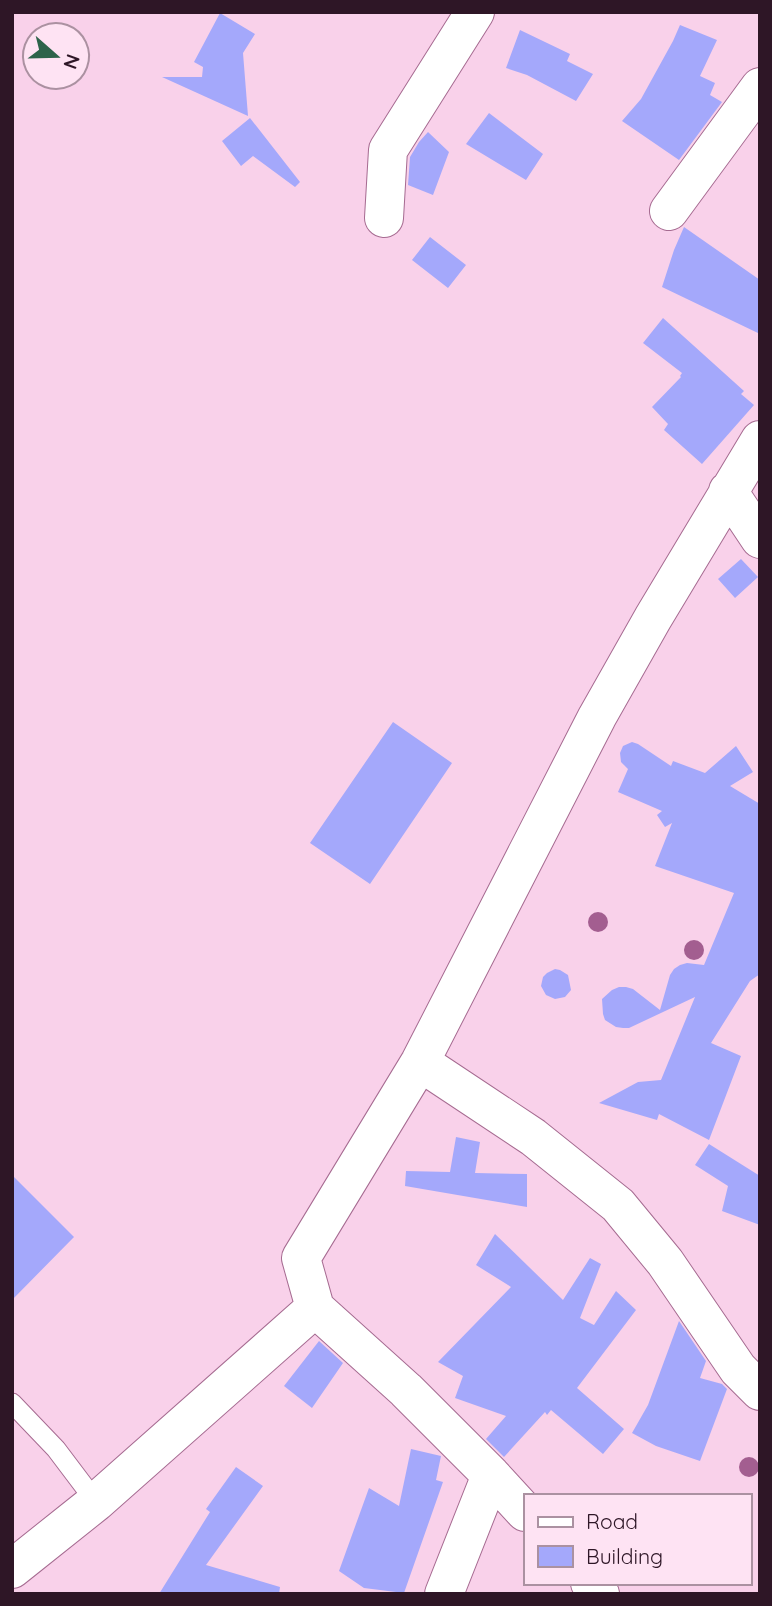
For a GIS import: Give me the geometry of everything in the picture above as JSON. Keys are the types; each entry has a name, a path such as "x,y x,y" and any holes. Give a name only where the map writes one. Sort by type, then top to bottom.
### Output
{"street":[{"path":"384,218 388,150 475,12"},
{"path":"669,211 760,87"},
{"path":"524,1511 406,1390 315,1308 301,1258 420,1062 597,717 760,440"},
{"path":"728,491 760,539"},
{"path":"420,1062 533,1137 618,1205 665,1262 738,1369 760,1391"},
{"path":"12,1569 96,1502 315,1308"},
{"path":"444,1594 491,1475"}],"lane":[{"path":"12,1403 56,1449 96,1502"}],"building":[{"path":"220,13 255,34 243,53 248,116 162,77 202,77 203,67 194,62"},
{"path":"680,25 717,40 700,76 715,83 710,95 722,102 679,160 622,121 641,99"},
{"path":"520,30 570,54 567,61 593,74 576,101 527,75 506,68"},
{"path":"489,113 543,154 526,180 466,144"},
{"path":"250,118 300,182 295,187 253,156 241,166 222,141"},
{"path":"428,132 449,152 433,195 408,185 410,157"},
{"path":"684,227 760,280 760,334 662,287"},
{"path":"430,237 466,265 448,288 412,260"},
{"path":"663,318 744,391 741,394 754,405 702,464 664,430 668,424 652,407 682,373 643,343"},
{"path":"741,559 758,577 735,598 718,579"},
{"path":"393,722 452,763 370,884 310,843"},
{"path":"632,742 671,766 673,761 705,773 736,746 753,772 730,786 760,804 760,974 750,981 711,1043 741,1056 709,1140 659,1114 657,1120 599,1103 638,1082 661,1080 695,997 629,1028 616,1027 605,1020 602,999 612,990 626,987 633,989 660,1010 674,969 687,963 704,965 734,893 655,866 672,823 665,827 657,815 662,811 618,792 628,769 621,762 620,753 623,746"},
{"path":"555,969 568,975 571,990 565,997 555,999 546,995 541,986 543,977"},
{"path":"456,1137 480,1142 475,1173 527,1174 527,1207 405,1186 406,1171 450,1172"},
{"path":"709,1144 760,1176 760,1225 722,1211 728,1186 695,1165"},
{"path":"12,1175 74,1237 12,1300"},
{"path":"495,1234 563,1300 590,1258 601,1264 580,1318 594,1325 616,1291 636,1310 577,1388 624,1429 603,1454 551,1410 547,1415 545,1412 504,1457 486,1439 506,1416 455,1398 463,1376 438,1362 511,1287 476,1265"},
{"path":"679,1321 706,1361 700,1378 722,1384 727,1389 700,1461 656,1446 632,1433 648,1405"},
{"path":"319,1341 343,1363 312,1408 284,1386"},
{"path":"411,1449 441,1456 436,1480 443,1482 404,1593 364,1588 339,1571 369,1488 399,1506"},
{"path":"236,1467 263,1486 206,1565 280,1587 279,1594 159,1594 210,1512 206,1509"}]}
